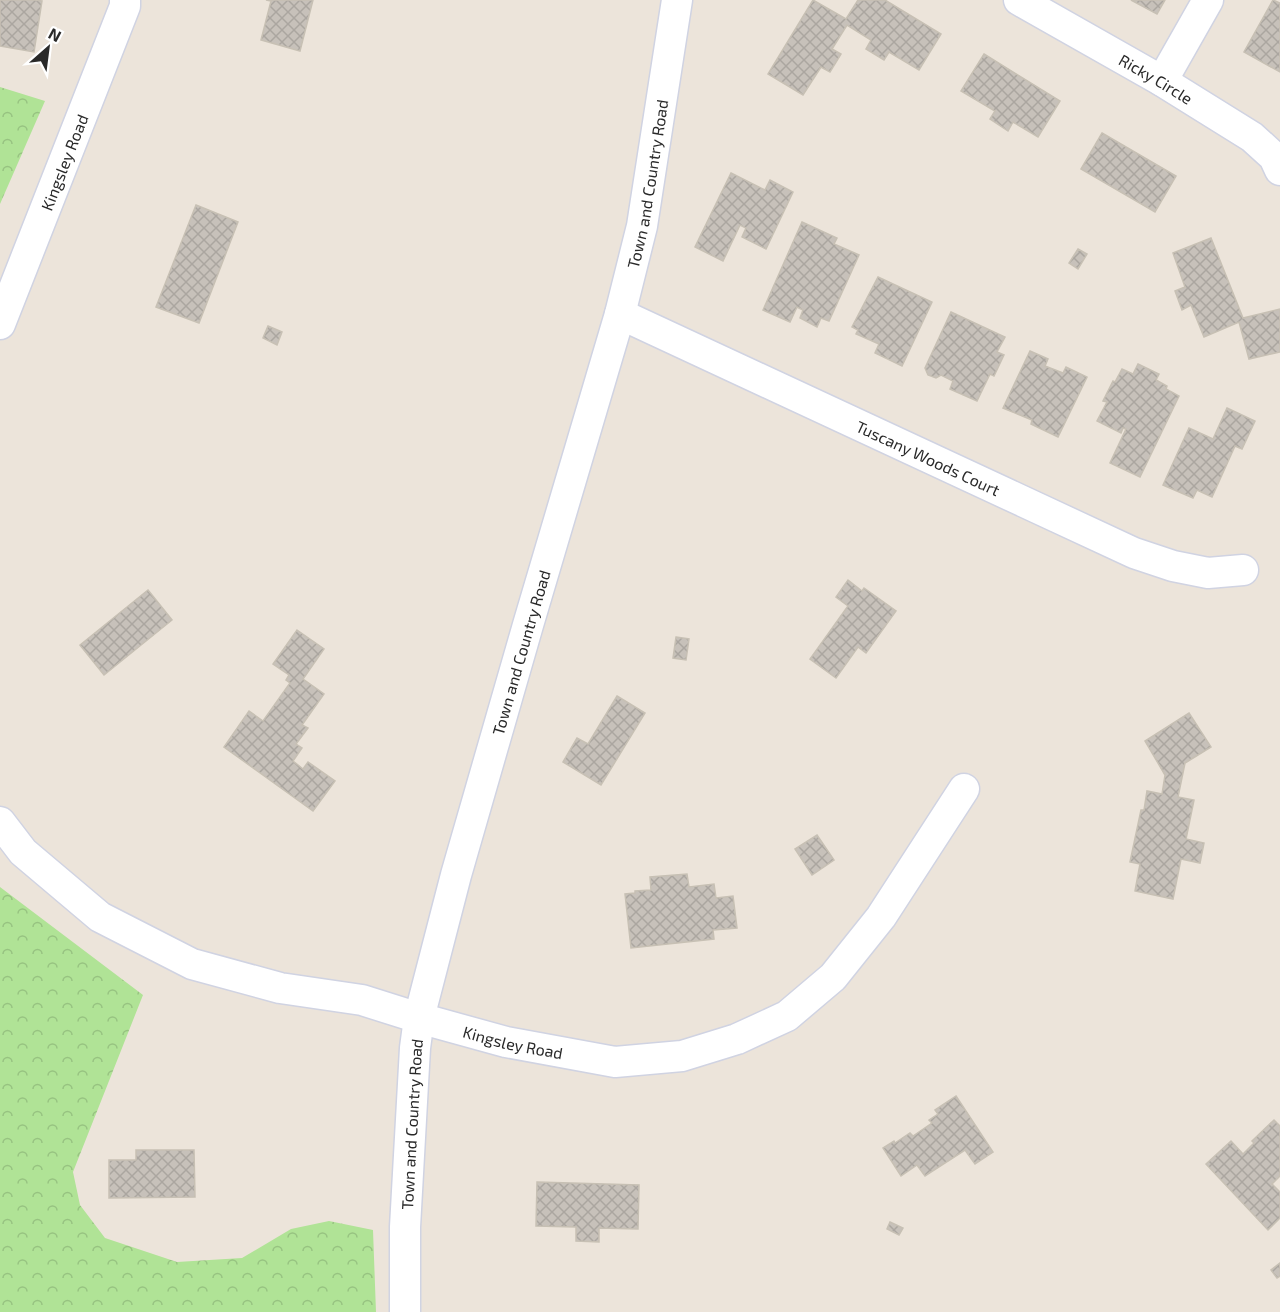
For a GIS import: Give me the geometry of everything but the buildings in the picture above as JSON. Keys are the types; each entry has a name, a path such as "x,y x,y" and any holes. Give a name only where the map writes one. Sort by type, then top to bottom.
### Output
{"street":[{"name":"Kingsley Road","path":"0,324 125,6 125,0"},
{"name":"Town and Country Road","path":"405,1312 405,1227 415,1048 419,1018 456,875 620,314 642,226 677,0"},
{"name":"Ricky Circle","path":"1019,0 1162,81 1252,137 1274,157 1280,170"},
{"path":"1162,81 1208,0"},
{"name":"Tuscany Woods Court","path":"620,314 1134,553 1173,566 1208,573 1243,570"},
{"name":"Kingsley Road","path":"0,822 23,852 100,917 192,964 280,988 362,1000 507,1042 615,1062 682,1056 737,1039 787,1016 833,977 881,916 964,789"}],"green space":[{"path":"0,87 45,101 0,204"},
{"path":"0,887 143,995 73,1172 80,1205 105,1238 177,1262 242,1258 291,1229 329,1221 373,1230 376,1312 0,1312"}]}
